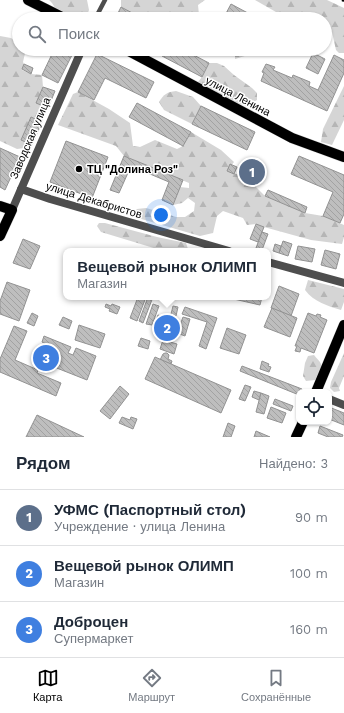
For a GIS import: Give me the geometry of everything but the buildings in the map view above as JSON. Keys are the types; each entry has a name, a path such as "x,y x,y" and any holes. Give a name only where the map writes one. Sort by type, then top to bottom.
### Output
{"main road":[{"path":"28,0 52,12"},
{"name":"улица Ленина","path":"138,56 292,138 344,157"},
{"path":"0,206 12,210"},
{"name":"Заводская улица","path":"0,236 12,210"},
{"path":"317,389 344,325"},
{"path":"296,437 302,425"}],"street":[{"name":"Заводская улица","path":"12,210 79,56"},
{"name":"улица Декабристов","path":"21,189 50,199 219,248"},
{"path":"271,263 344,283"},
{"path":"332,400 344,406"}],"lane":[{"path":"99,12 105,0"}],"green space":[{"path":"49,0 87,0 89,10 88,12 58,12"},
{"path":"121,0 205,0 198,5 199,12 130,12 121,7"},
{"path":"255,0 327,0 344,8 344,53 339,53 336,50 332,32 332,12 276,12"},
{"path":"0,36 12,39 12,56 24,56 22,70 31,74 42,75 43,87 36,103 48,108 42,122 25,148 17,149 0,141"},
{"path":"235,56 245,56 235,59"},
{"path":"209,63 217,63 224,66 257,93 257,100 247,106 237,103 198,82"},
{"path":"344,86 344,120 332,145 321,142 323,129"},
{"path":"176,91 193,97 201,106 192,124 164,110 159,102 166,94"},
{"path":"78,92 109,109 130,123 133,146 140,147 155,140 177,149 183,146 191,132 221,150 234,162 227,171 246,177 265,196 305,213 323,216 344,225 344,237 342,244 311,240 256,224 247,225 243,218 223,211 217,216 213,233 200,236 131,216 137,209 146,208 176,217 185,217 194,211 195,203 188,198 182,203 173,205 180,187 189,188 189,183 124,156 116,146 58,125 73,94"},
{"path":"99,223 105,223 186,243 188,248 154,248 101,232 97,226"},
{"path":"308,280 344,289 344,302 341,310 313,298 305,290"},
{"path":"344,353 344,376 339,388 340,391 334,392 330,388 331,382"},
{"path":"314,355 320,363 321,370 315,380 306,381 303,376 305,363 308,356"}],"place":[{"name":"ТЦ \"Долина Роз\"","path":"79,169"},
{"name":"УФМС (Паспортный стол)","path":"252,172"},
{"name":"Вещевой рынок ОЛИМП","path":"167,328"},
{"name":"Доброцен","path":"46,358"}]}
